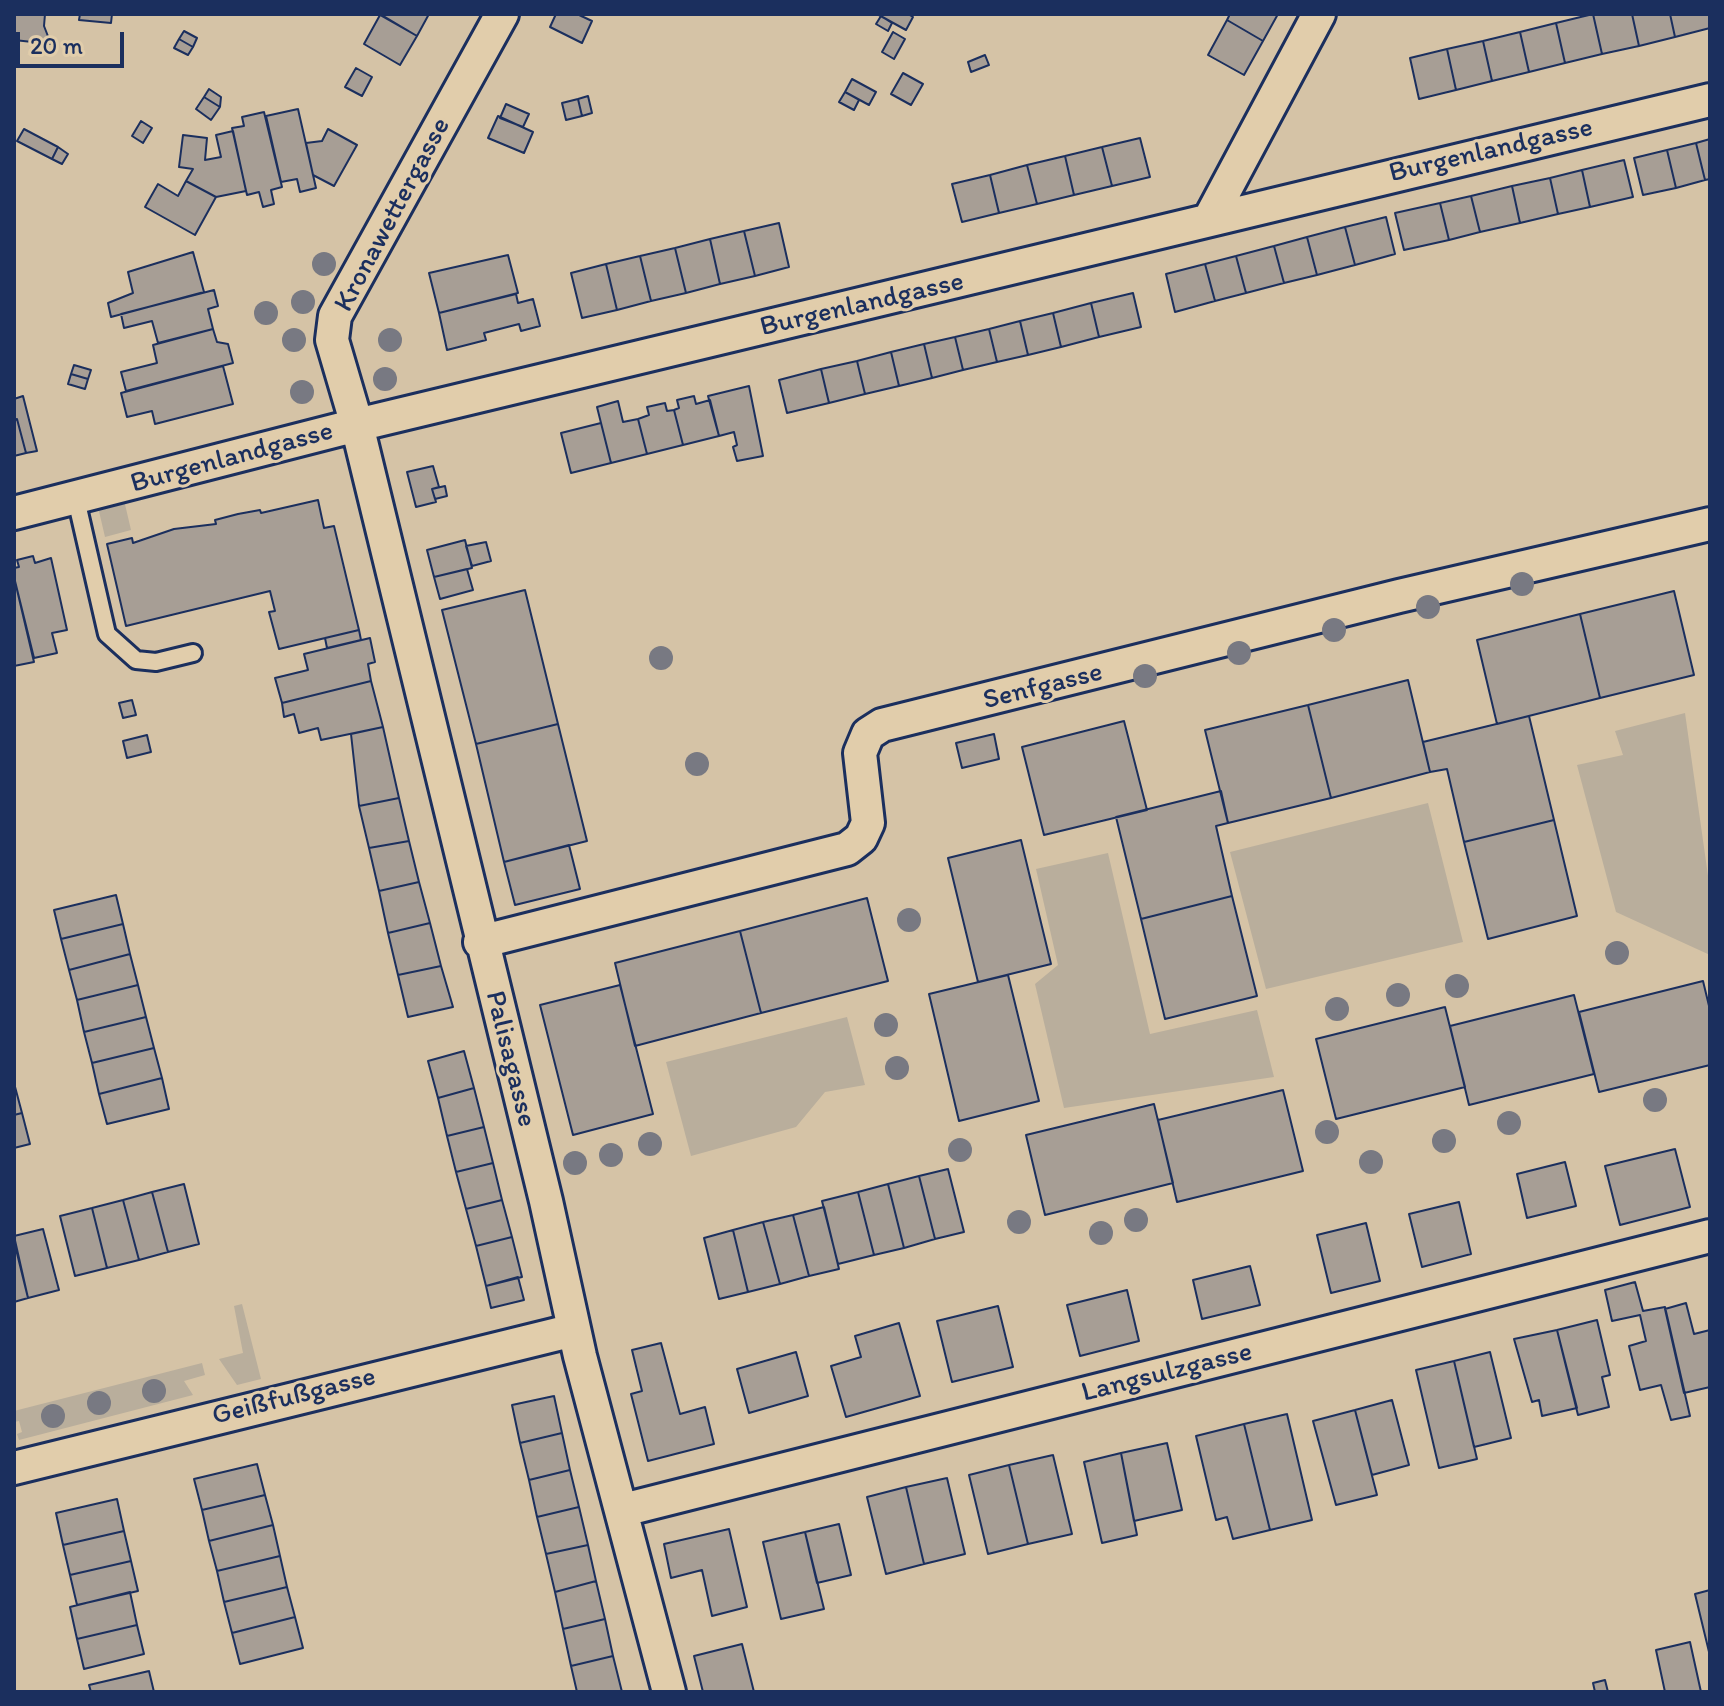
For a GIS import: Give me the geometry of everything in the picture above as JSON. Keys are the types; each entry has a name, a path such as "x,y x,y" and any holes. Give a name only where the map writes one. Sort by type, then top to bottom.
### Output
{"street":[{"name":"Kronawettergasse","path":"357,425 332,340 335,316 502,14"},
{"path":"1210,218 1319,14"},
{"name":"Burgenlandgasse","path":"14,513 357,425 1710,100"},
{"name":"Palisagasse","path":"357,425 574,1330 669,1692"},
{"name":"Senfgasse","path":"480,942 847,849 861,838 868,823 860,753 868,734 882,725 1399,596 1710,524"},
{"name":"Langsulzgasse","path":"623,1510 1710,1236"},
{"name":"Geißfußgasse","path":"14,1468 574,1330"}],"lane":[{"path":"76,499 107,634 136,660 156,662 193,653"}],"shaded area":[{"path":"124,500 131,530 105,537 98,507"},
{"path":"1685,713 1710,890 1710,955 1616,912 1577,765 1623,755 1615,731"},
{"path":"1428,803 1463,942 1266,989 1230,852"},
{"path":"1108,853 1150,1034 1257,1010 1274,1077 1064,1108 1035,984 1058,965 1036,869"},
{"path":"847,1017 865,1085 825,1092 796,1127 691,1156 666,1062"},
{"path":"242,1304 261,1379 237,1385 219,1359 243,1353 234,1306"},
{"path":"202,1363 205,1375 184,1381 193,1395 19,1440 17,1434 22,1432 19,1421 14,1422 14,1411"}],"building":[{"path":"14,14 45,14 44,26 51,44 14,40"},
{"path":"80,14 112,14 111,23 79,20"},
{"path":"380,14 429,14 417,36"},
{"path":"556,14 577,14 592,21 582,43 550,27"},
{"path":"877,14 908,14 913,17 906,30"},
{"path":"1230,14 1278,14 1263,41 1227,20"},
{"path":"1593,14 1632,14 1639,46 1602,54"},
{"path":"1593,14 1602,54 1565,63 1556,23"},
{"path":"1632,14 1670,14 1675,37 1639,46"},
{"path":"1670,14 1709,14 1710,28 1675,37"},
{"path":"380,15 417,36 400,65 364,44"},
{"path":"881,16 892,23 888,31 876,24"},
{"path":"1227,20 1263,41 1244,75 1208,55"},
{"path":"1556,23 1565,63 1529,72 1520,32"},
{"path":"184,31 197,38 193,47 179,39"},
{"path":"893,32 905,39 894,59 882,52"},
{"path":"1520,32 1529,72 1492,81 1483,41"},
{"path":"179,39 193,47 188,55 174,48"},
{"path":"1483,41 1492,81 1456,90 1447,49"},
{"path":"1447,49 1456,90 1419,99 1410,58"},
{"path":"985,55 989,65 971,72 968,62"},
{"path":"356,68 372,77 362,96 345,87"},
{"path":"903,73 923,84 911,105 891,94"},
{"path":"852,79 876,92 869,105 845,92"},
{"path":"209,89 221,97 220,107 204,97"},
{"path":"845,92 859,100 854,110 839,102"},
{"path":"588,96 592,113 582,116 578,99"},
{"path":"204,97 220,107 211,120 196,109"},
{"path":"578,99 582,116 566,120 562,103"},
{"path":"506,104 529,114 523,127 500,118"},
{"path":"298,109 316,188 300,192 297,179 281,182 266,116"},
{"path":"264,112 282,187 271,190 274,204 263,207 259,192 247,195 232,128 244,126 242,117"},
{"path":"498,116 533,132 524,153 488,138"},
{"path":"141,121 152,128 143,143 132,136"},
{"path":"24,129 58,147 52,159 17,141"},
{"path":"328,129 357,145 334,186 313,175 306,143 322,141"},
{"path":"233,131 246,191 216,197 186,181 193,169 179,167 183,135 207,138 205,160 221,157 216,135"},
{"path":"1140,138 1150,177 1112,186 1102,147"},
{"path":"1710,139 1710,179 1705,180 1696,143"},
{"path":"1696,143 1705,180 1676,188 1667,150"},
{"path":"58,147 68,154 62,164 52,159"},
{"path":"1102,147 1112,186 1074,195 1065,156"},
{"path":"1667,150 1676,188 1643,195 1634,158"},
{"path":"1065,156 1074,195 1037,204 1027,165"},
{"path":"1624,160 1633,197 1590,207 1582,170"},
{"path":"1027,165 1037,204 999,213 990,175"},
{"path":"1582,170 1590,207 1558,214 1550,178"},
{"path":"990,175 999,213 962,222 952,184"},
{"path":"1550,178 1558,214 1520,223 1512,186"},
{"path":"186,181 216,197 195,235 145,207 158,184 178,196"},
{"path":"1512,186 1520,223 1480,232 1471,196"},
{"path":"1471,196 1480,232 1449,240 1440,203"},
{"path":"1440,203 1449,240 1404,250 1395,213"},
{"path":"1386,217 1395,254 1355,265 1345,227"},
{"path":"779,223 789,267 755,276 744,231"},
{"path":"1345,227 1355,265 1317,275 1307,237"},
{"path":"744,231 755,276 720,284 710,239"},
{"path":"1307,237 1317,275 1284,283 1274,246"},
{"path":"710,239 720,284 686,293 675,248"},
{"path":"1274,246 1284,283 1246,293 1236,256"},
{"path":"675,248 686,293 651,301 640,256"},
{"path":"193,252 204,292 111,317 108,303 133,293 128,272"},
{"path":"508,255 518,293 439,313 429,273"},
{"path":"640,256 651,301 617,310 606,264"},
{"path":"1236,256 1246,293 1215,301 1205,264"},
{"path":"606,264 617,310 582,318 571,273"},
{"path":"1205,264 1215,301 1175,312 1166,274"},
{"path":"214,290 218,306 208,309 213,329 158,343 152,321 124,328 121,314"},
{"path":"1133,293 1141,327 1099,337 1091,303"},
{"path":"516,294 518,303 533,299 540,326 521,331 519,324 484,333 486,340 447,350 439,313"},
{"path":"1091,303 1099,337 1061,347 1053,313"},
{"path":"1053,313 1061,347 1028,355 1020,321"},
{"path":"1020,321 1028,355 997,362 989,329"},
{"path":"213,329 217,342 228,344 233,363 126,391 121,372 157,363 153,345"},
{"path":"989,329 997,362 963,370 955,337"},
{"path":"955,337 963,370 932,378 924,344"},
{"path":"924,344 932,378 899,386 891,352"},
{"path":"891,352 899,386 865,394 857,361"},
{"path":"857,361 865,394 829,403 821,369"},
{"path":"74,365 91,370 88,379 71,374"},
{"path":"223,366 233,404 155,424 152,411 127,417 121,393"},
{"path":"821,369 829,403 787,413 779,380"},
{"path":"71,374 88,379 85,389 68,384"},
{"path":"749,386 763,456 737,461 733,447 737,445 734,432 719,436 708,396"},
{"path":"23,396 37,451 26,453 17,419 14,420 14,399"},
{"path":"694,396 696,404 710,400 719,436 683,445 674,410 679,408 677,400"},
{"path":"618,401 623,422 638,419 647,454 611,463 597,407"},
{"path":"665,403 667,411 674,410 683,445 647,454 638,419 649,415 647,407"},
{"path":"17,419 26,453 14,456 14,420"},
{"path":"601,423 611,463 571,473 561,433"},
{"path":"433,466 439,487 432,489 436,502 416,507 407,472"},
{"path":"445,486 447,496 435,499 432,489"},
{"path":"318,500 324,528 334,526 359,630 279,649 269,612 275,611 270,591 126,626 107,544 132,538 133,543 174,529 216,524 215,520 238,514 260,510 261,513"},
{"path":"465,540 472,568 434,577 427,550"},
{"path":"486,542 491,561 472,566 466,546"},
{"path":"33,556 35,563 51,558 67,630 52,633 57,653 34,658 14,577 14,568 19,567 17,560"},
{"path":"467,569 473,590 440,599 434,577"},
{"path":"14,577 34,662 14,666"},
{"path":"525,590 558,724 476,744 442,610"},
{"path":"1674,591 1694,675 1600,698 1580,614"},
{"path":"1580,614 1600,698 1497,724 1477,640"},
{"path":"359,630 361,640 327,648 325,638"},
{"path":"370,638 375,662 368,664 371,681 282,703 275,678 308,670 304,654"},
{"path":"1408,680 1430,772 1331,798 1308,705"},
{"path":"371,681 383,727 321,740 318,728 299,733 294,714 284,717 282,703"},
{"path":"132,700 136,715 123,718 119,703"},
{"path":"1308,705 1331,798 1228,823 1205,730"},
{"path":"1529,716 1554,820 1464,842 1447,769 1430,772 1423,742"},
{"path":"1124,721 1147,810 1044,835 1022,747"},
{"path":"558,724 587,841 504,862 476,744"},
{"path":"383,727 399,798 359,806 351,734"},
{"path":"994,734 999,759 962,768 956,743"},
{"path":"147,735 151,752 127,758 123,741"},
{"path":"1221,791 1228,823 1216,826 1232,896 1141,919 1116,817"},
{"path":"399,798 409,841 369,848 359,806"},
{"path":"1554,820 1577,916 1488,939 1464,842"},
{"path":"1021,840 1051,964 978,982 948,858"},
{"path":"409,841 419,882 379,891 369,848"},
{"path":"569,845 580,889 515,905 504,862"},
{"path":"419,882 430,923 388,933 379,891"},
{"path":"116,895 123,924 61,939 54,910"},
{"path":"1232,896 1257,996 1165,1019 1141,919"},
{"path":"867,898 888,981 761,1013 740,931"},
{"path":"430,923 441,966 398,975 388,933"},
{"path":"123,924 130,954 69,970 61,939"},
{"path":"740,931 761,1013 635,1046 615,963"},
{"path":"130,954 138,985 77,1000 69,970"},
{"path":"441,966 453,1007 408,1017 398,975"},
{"path":"1008,975 1039,1101 959,1121 929,994"},
{"path":"1703,981 1710,1010 1710,1065 1599,1092 1579,1012"},
{"path":"138,985 146,1017 84,1032 77,1000"},
{"path":"620,985 653,1114 573,1135 540,1005"},
{"path":"1574,995 1594,1074 1469,1105 1450,1026"},
{"path":"1445,1007 1465,1087 1336,1119 1316,1039"},
{"path":"146,1017 154,1048 92,1063 84,1032"},
{"path":"154,1048 162,1078 99,1094 92,1063"},
{"path":"464,1051 474,1088 438,1098 428,1061"},
{"path":"162,1078 169,1109 107,1124 99,1094"},
{"path":"14,1083 22,1113 14,1115"},
{"path":"474,1088 484,1127 447,1136 438,1098"},
{"path":"1283,1090 1303,1171 1177,1202 1158,1120"},
{"path":"1154,1104 1173,1183 1045,1215 1026,1135"},
{"path":"22,1113 30,1144 14,1148 14,1115"},
{"path":"484,1127 493,1163 456,1172 447,1136"},
{"path":"1675,1149 1690,1207 1620,1225 1605,1166"},
{"path":"1565,1162 1576,1206 1527,1218 1517,1174"},
{"path":"493,1163 502,1200 466,1209 456,1172"},
{"path":"948,1169 964,1232 935,1239 919,1176"},
{"path":"919,1176 935,1239 904,1248 888,1184"},
{"path":"184,1184 199,1244 168,1252 152,1192"},
{"path":"888,1184 904,1248 874,1255 858,1192"},
{"path":"152,1192 168,1252 139,1260 123,1200"},
{"path":"858,1192 874,1255 838,1264 822,1201"},
{"path":"123,1200 139,1260 107,1268 92,1208"},
{"path":"502,1200 512,1237 476,1246 466,1209"},
{"path":"1459,1202 1471,1254 1422,1267 1409,1214"},
{"path":"824,1207 839,1269 809,1276 793,1215"},
{"path":"92,1208 107,1268 75,1276 60,1216"},
{"path":"793,1215 809,1276 780,1284 763,1222"},
{"path":"763,1222 780,1284 748,1292 733,1230"},
{"path":"1366,1223 1380,1281 1331,1293 1317,1235"},
{"path":"43,1229 59,1290 28,1298 14,1236"},
{"path":"733,1230 748,1292 719,1299 704,1238"},
{"path":"512,1237 522,1277 486,1286 476,1246"},
{"path":"14,1241 28,1298 14,1302"},
{"path":"1250,1266 1260,1305 1202,1319 1193,1280"},
{"path":"518,1277 524,1300 491,1308 486,1286"},
{"path":"1635,1282 1643,1311 1665,1307 1690,1416 1671,1420 1661,1385 1640,1390 1629,1346 1646,1341 1640,1315 1612,1321 1605,1290"},
{"path":"1127,1290 1139,1341 1080,1356 1067,1305"},
{"path":"1686,1303 1694,1334 1710,1330 1710,1387 1684,1393 1665,1309"},
{"path":"998,1306 1013,1367 952,1382 937,1321"},
{"path":"1597,1320 1610,1375 1602,1377 1609,1407 1578,1415 1557,1330"},
{"path":"899,1323 920,1396 846,1417 831,1366 861,1357 855,1336"},
{"path":"1557,1330 1577,1408 1542,1416 1539,1400 1532,1402 1514,1339"},
{"path":"661,1343 680,1414 705,1407 714,1444 648,1461 631,1394 642,1391 632,1350"},
{"path":"796,1352 808,1396 749,1413 737,1369"},
{"path":"1490,1352 1511,1438 1474,1447 1454,1361"},
{"path":"1454,1361 1477,1459 1439,1468 1416,1370"},
{"path":"554,1396 562,1433 520,1443 512,1405"},
{"path":"1392,1400 1409,1465 1372,1475 1355,1410"},
{"path":"1355,1410 1377,1495 1336,1505 1313,1421"},
{"path":"1287,1414 1312,1520 1270,1530 1244,1424"},
{"path":"1244,1424 1270,1530 1233,1539 1227,1517 1216,1520 1196,1436"},
{"path":"562,1433 570,1470 529,1480 520,1443"},
{"path":"1167,1443 1182,1510 1134,1521 1121,1453"},
{"path":"1121,1453 1137,1535 1102,1543 1084,1462"},
{"path":"1053,1455 1072,1534 1028,1544 1009,1465"},
{"path":"257,1464 265,1495 202,1510 194,1479"},
{"path":"1009,1465 1028,1544 988,1554 969,1475"},
{"path":"570,1470 579,1507 537,1517 529,1480"},
{"path":"947,1478 965,1554 924,1564 906,1487"},
{"path":"906,1487 924,1564 886,1574 867,1497"},
{"path":"265,1495 273,1525 209,1541 202,1510"},
{"path":"117,1499 124,1531 63,1545 56,1513"},
{"path":"579,1507 588,1545 546,1554 537,1517"},
{"path":"839,1524 851,1575 817,1583 805,1532"},
{"path":"273,1525 280,1556 217,1571 209,1541"},
{"path":"729,1529 747,1607 712,1616 702,1570 671,1578 664,1544"},
{"path":"124,1531 131,1561 70,1575 63,1545"},
{"path":"805,1532 824,1609 781,1619 763,1542"},
{"path":"588,1545 596,1581 555,1592 546,1554"},
{"path":"280,1556 287,1587 224,1602 217,1571"},
{"path":"131,1561 138,1591 77,1605 70,1575"},
{"path":"596,1581 605,1619 563,1629 555,1592"},
{"path":"287,1587 295,1617 232,1633 224,1602"},
{"path":"1710,1590 1710,1656 1695,1594"},
{"path":"130,1592 137,1625 77,1639 70,1607"},
{"path":"295,1617 303,1648 240,1664 232,1633"},
{"path":"605,1619 613,1656 571,1666 563,1629"},
{"path":"137,1625 144,1654 84,1669 77,1639"},
{"path":"1690,1642 1701,1692 1665,1692 1656,1650"},
{"path":"742,1644 754,1692 703,1692 694,1656"},
{"path":"613,1656 622,1692 577,1692 571,1666"},
{"path":"149,1671 154,1692 91,1692 89,1685"},
{"path":"1605,1680 1608,1692 1595,1692 1593,1683"}]}
